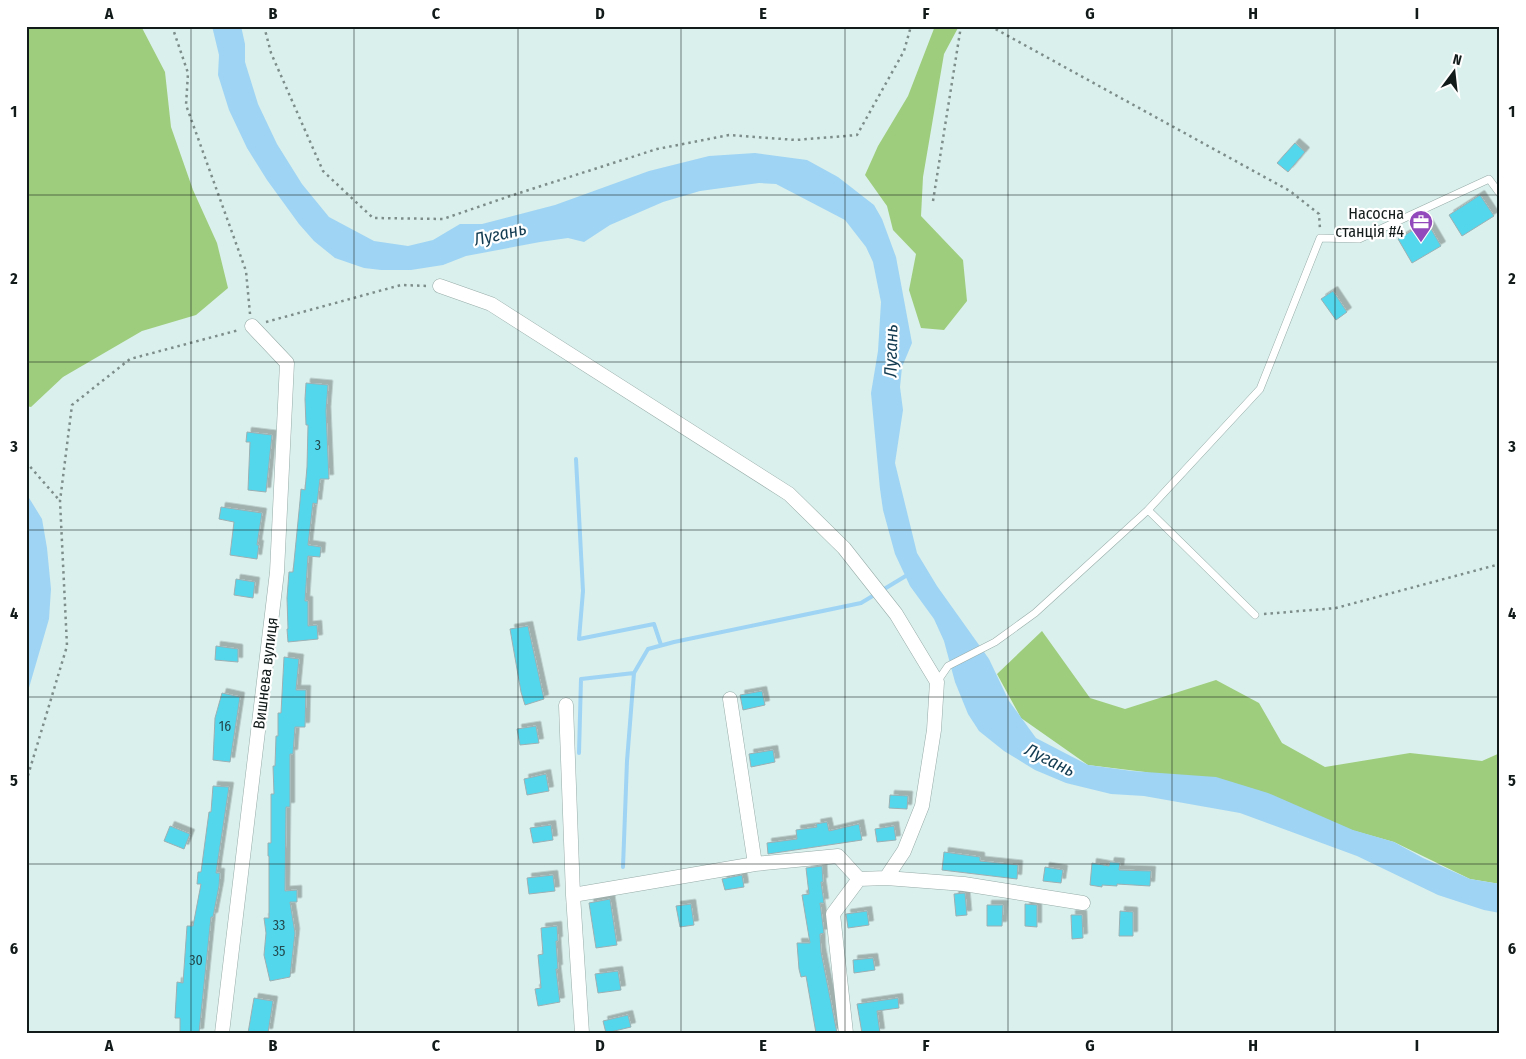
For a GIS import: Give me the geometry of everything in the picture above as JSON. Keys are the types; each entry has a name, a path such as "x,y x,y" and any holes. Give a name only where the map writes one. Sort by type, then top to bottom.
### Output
{"street":[{"path":"440,286 491,304 789,494 844,548 896,614 937,682 934,730 922,806 904,851 886,878"},
{"name":"Вишнева вулиця","path":"222,1033 277,572 287,363 252,326"},
{"path":"730,700 754,864"},
{"path":"566,705 573,895 582,1033"},
{"path":"573,895 754,864 838,856 859,879 886,878 964,884 1083,903"},
{"path":"846,1033 833,914 859,879"}],"lane":[{"path":"937,682 948,666 995,642 1035,613 1148,510 1260,389 1320,238 1359,239 1489,179 1500,194"},
{"path":"1148,510 1255,615"}],"path":[{"path":"172,26 188,73 186,105 246,270 252,326"},
{"path":"264,26 271,53 323,171 373,218 443,219 657,149 729,134 796,140 857,135 904,51 911,26"},
{"path":"933,200 961,26"},
{"path":"990,26 1290,191 1319,214 1320,238"},
{"path":"26,782 67,646 60,501 72,405 130,359 401,285 440,286"},
{"path":"26,462 60,501"},
{"path":"1255,615 1336,608 1500,564"}],"green space":[{"path":"26,26 141,26 165,72 171,127 193,190 217,243 228,288 196,315 142,331 63,377 31,407 26,406"},
{"path":"935,26 959,26 944,54 923,177 921,216 963,260 967,301 944,330 921,328 909,290 916,254 893,230 887,206 865,175 878,146 908,96"},
{"path":"1042,631 1090,698 1125,709 1216,680 1259,703 1282,743 1325,767 1410,753 1482,761 1500,753 1500,884 1470,879 1394,842 1145,772 1088,765 1021,718 997,674"}],"water":[{"name":"Лугань","path":"212,26 241,26 245,44 245,62 258,104 277,144 302,184 329,217 374,241 408,246 433,240 460,224 482,224 555,205 649,171 709,156 755,153 807,160 838,177 874,205 882,219 896,257 912,343 902,367 900,387 903,410 895,463 917,553 937,586 989,659 1009,701 1036,738 1088,765 1132,771 1216,777 1268,793 1353,830 1394,842 1423,858 1470,879 1500,884 1500,913 1484,910 1438,895 1357,856 1240,813 1144,796 1111,794 1066,783 1035,770 1004,751 979,731 968,714 955,682 944,641 934,619 910,586 895,554 883,510 871,393 878,351 881,302 873,262 866,247 845,220 776,184 759,183 700,191 663,202 610,225 584,242 568,238 540,242 466,256 443,265 411,270 364,268 335,258 314,241 299,224 267,180 247,148 229,110 218,75 219,55"},
{"path":"26,493 42,519 51,589 49,619 26,698"}],"building":[{"path":"1295,143 1305,152 1288,172 1277,163"},
{"path":"1480,195 1494,216 1462,236 1449,215"},
{"path":"1427,222 1441,246 1412,263 1398,239"},
{"path":"1333,291 1347,312 1336,320 1321,299"},
{"path":"306,383 328,385 326,411 329,479 320,479 317,504 313,503 308,545 321,547 320,557 308,556 305,601 308,601 308,626 317,625 318,639 288,642 287,598 289,572 293,572 301,489 305,490 307,467"},
{"path":"247,432 272,435 266,492 248,490 250,442 246,442"},
{"path":"221,507 262,513 257,545 259,545 257,559 230,555 234,522 219,519"},
{"path":"236,579 255,582 253,598 234,595"},
{"path":"528,626 544,699 525,705 510,629"},
{"path":"216,646 238,649 238,662 215,660"},
{"path":"284,657 299,659 296,690 306,690 305,727 295,727 293,754 290,754 290,807 286,807 285,891 297,890 297,902 290,902 295,933 290,977 270,981 264,955 266,933 264,918 269,918 268,843 271,843 271,794 274,794 273,766 275,766 276,736 278,736 278,713 281,713"},
{"path":"762,691 765,705 743,710 740,695"},
{"path":"222,693 240,697 230,762 213,760 215,718"},
{"path":"536,726 539,743 520,745 517,729"},
{"path":"773,750 775,762 751,767 749,754"},
{"path":"546,774 549,791 527,795 524,779"},
{"path":"213,786 229,787 216,873 220,873 219,886 213,917 211,917 199,1033 180,1033 180,1018 175,1018 177,982 183,983 187,926 193,926 201,884 197,884 198,872 201,872 209,812 211,812"},
{"path":"890,795 908,796 907,809 889,808"},
{"path":"827,822 829,831 859,824 862,840 768,854 767,843 797,839 796,830 817,827 816,824"},
{"path":"551,825 553,840 533,843 530,828"},
{"path":"170,826 190,834 184,849 164,841"},
{"path":"894,826 896,840 877,842 875,829"},
{"path":"944,852 980,857 980,861 1018,865 1017,879 942,870"},
{"path":"1110,862 1120,863 1119,870 1151,871 1150,886 1117,884 1117,886 1102,885 1102,887 1090,885 1092,863 1109,866"},
{"path":"822,866 823,882 821,882 824,903 820,903 824,933 820,934 821,952 837,1033 816,1033 806,976 801,977 799,969 797,943 810,943 802,895 809,894 806,868"},
{"path":"1045,867 1063,870 1061,883 1043,881"},
{"path":"553,875 555,891 529,894 527,878"},
{"path":"742,875 744,887 725,890 722,879"},
{"path":"965,893 967,915 956,916 954,894"},
{"path":"610,899 617,945 596,948 589,903"},
{"path":"691,904 694,925 680,927 676,906"},
{"path":"1025,904 1037,905 1037,927 1025,926"},
{"path":"987,905 1003,905 1002,926 987,926"},
{"path":"867,911 869,925 848,928 846,914"},
{"path":"1120,911 1133,912 1133,936 1119,936"},
{"path":"1071,915 1082,915 1083,938 1072,939"},
{"path":"557,926 558,969 556,969 560,1002 538,1006 535,989 541,988 538,955 543,954 541,928"},
{"path":"873,958 875,970 854,973 853,960"},
{"path":"618,971 621,990 598,993 595,974"},
{"path":"254,998 273,1001 268,1033 248,1033"},
{"path":"898,998 899,1008 877,1011 880,1033 862,1033 857,1004"},
{"path":"628,1015 631,1027 606,1033 603,1021"}],"waterway":[{"path":"576,459 583,591 579,639 654,624 661,645"},
{"path":"623,867 627,761 634,673 648,649 861,603 909,574"},
{"path":"579,753 581,679 634,673"}],"place":[{"name":"Насосна станція #4","path":"1421,243"}]}
